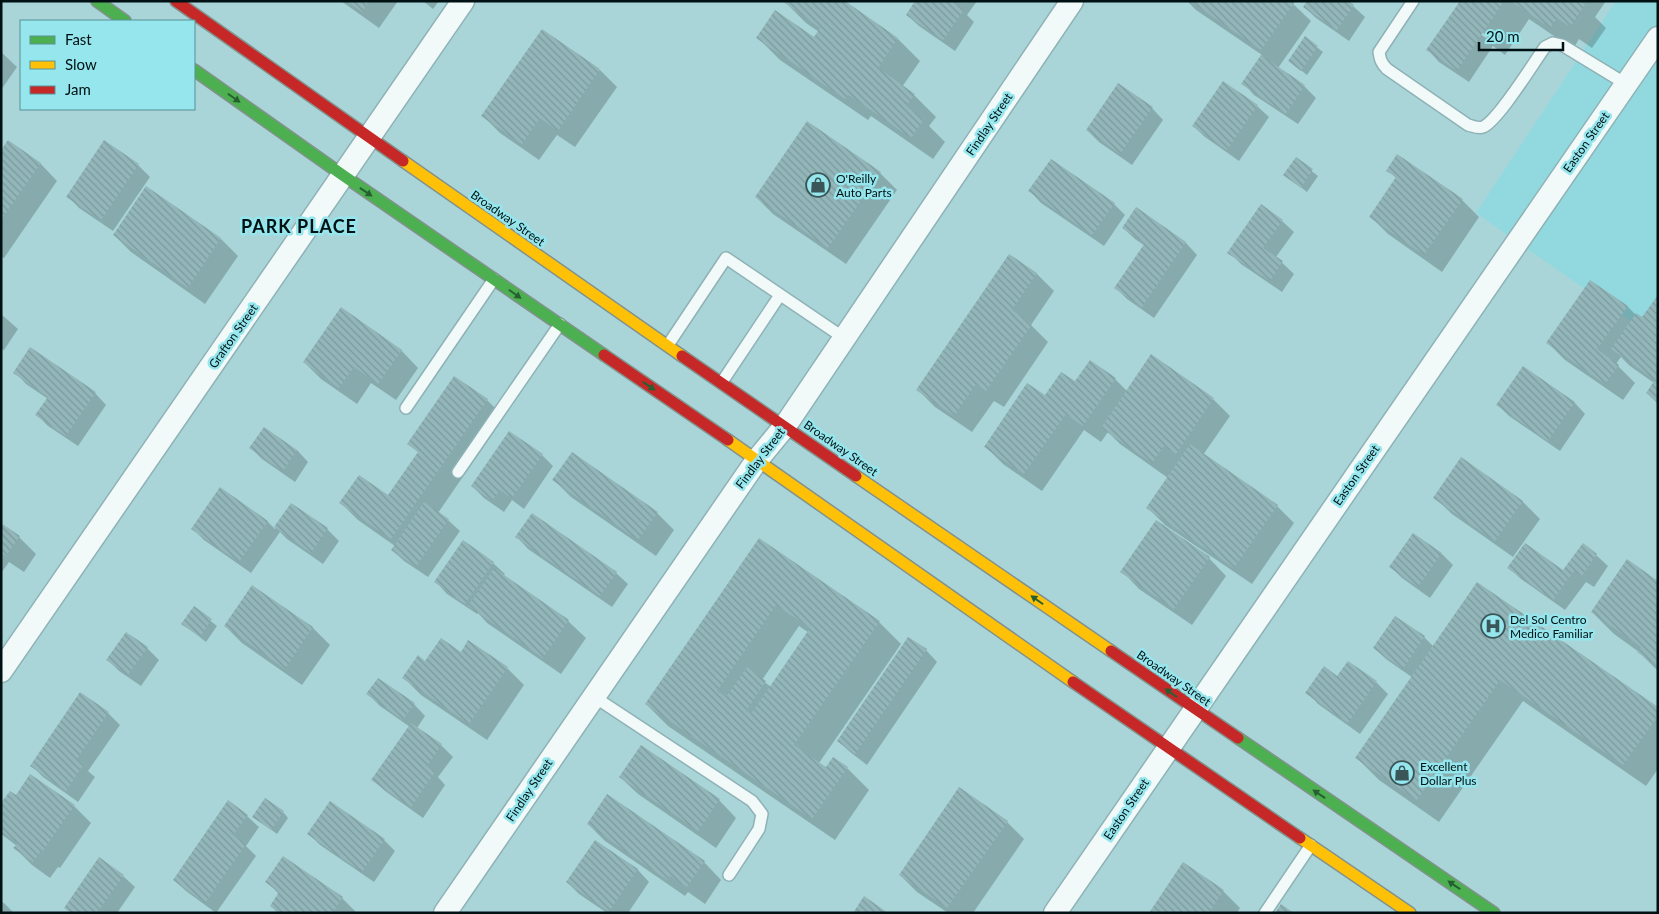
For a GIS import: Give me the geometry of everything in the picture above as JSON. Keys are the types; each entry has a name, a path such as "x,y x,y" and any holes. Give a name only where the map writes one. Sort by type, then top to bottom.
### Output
{"main road":[{"path":"97,1 124,20"},
{"name":"Broadway Street","path":"176,1 370,139 784,426 1494,913"},
{"path":"195,71 344,176 757,460 1168,748 1410,913"}],"street":[{"name":"Grafton Street","path":"1,671 370,139 463,1"},
{"name":"Findlay Street","path":"445,913 757,460 784,426 1072,1"},
{"name":"Easton Street","path":"1055,913 1658,38"}],"lane":[{"path":"1414,1 1379,52 1382,64 1395,75 1475,127 1482,128 1494,119 1545,46 1553,43 1562,45 1626,84"},
{"path":"668,345 726,258 844,338"},
{"path":"406,408 494,279"},
{"path":"722,382 780,295"},
{"path":"458,472 560,324"},
{"path":"593,696 752,802 762,814 759,828 729,875"},
{"path":"1265,913 1311,845"}],"shaded area":[{"path":"1616,1 1658,1 1658,340 1476,213"}],"building":[{"path":"347,1 369,1 362,12"},
{"path":"782,1 845,1 898,38 878,68 915,94 906,106 924,119 911,138 849,95 845,99 756,38 775,10 814,37 820,28"},
{"path":"915,1 958,1 956,4 964,10 943,40 906,15"},
{"path":"1190,1 1293,1 1294,3 1261,50"},
{"path":"1307,1 1349,1 1354,5 1337,30 1303,7"},
{"path":"1460,1 1504,1 1457,71 1426,50"},
{"path":"1511,1 1580,1 1585,5 1570,27 1557,18 1550,28"},
{"path":"542,29 600,69 558,131 540,118 522,144 481,116"},
{"path":"1305,36 1318,46 1301,71 1288,61"},
{"path":"1261,55 1305,85 1286,114 1241,84"},
{"path":"1223,81 1258,105 1227,150 1192,126"},
{"path":"1118,83 1153,107 1120,154 1086,130"},
{"name":"O'Reilly Auto Parts","path":"807,121 881,172 828,248 755,197"},
{"path":"8,140 41,163 1,220 1,150"},
{"path":"104,140 139,164 101,220 66,197"},
{"path":"1397,154 1463,199 1424,255 1369,217 1396,177 1386,171"},
{"path":"1296,157 1313,169 1301,188 1283,175"},
{"path":"1051,159 1115,203 1092,235 1028,191"},
{"path":"146,186 221,238 188,288 113,235"},
{"path":"1261,204 1283,220 1263,248 1283,261 1270,281 1227,253"},
{"path":"1136,207 1186,242 1142,307 1114,288 1145,243 1122,228"},
{"path":"1009,254 1037,273 1012,310 1032,324 986,391 976,384 954,416 916,390"},
{"path":"1590,280 1628,306 1597,349 1619,365 1605,384 1546,343"},
{"path":"1658,295 1658,402 1646,393 1655,380 1611,349 1636,313 1642,317"},
{"path":"341,307 402,350 378,384 354,367 339,388 303,362"},
{"path":"30,347 96,392 66,436 35,415 48,397 13,373"},
{"path":"1151,354 1214,398 1176,454 1164,446 1152,463 1101,428"},
{"path":"1090,360 1116,378 1083,426 1066,414 1024,474 984,447 1027,383 1045,395 1061,372 1075,381"},
{"path":"1523,366 1575,402 1548,441 1496,405"},
{"path":"454,376 488,399 391,539 339,503 359,475 388,495 418,452 407,444"},
{"path":"264,427 297,450 283,471 249,448"},
{"path":"509,431 543,454 512,498 500,490 492,501 471,486"},
{"path":"1190,444 1278,505 1234,568 1146,508"},
{"path":"572,452 658,512 638,540 552,480"},
{"path":"1461,457 1523,501 1495,541 1433,498"},
{"path":"220,487 268,521 239,562 191,529"},
{"path":"424,502 449,519 416,567 391,550"},
{"path":"291,503 328,528 311,553 274,527"},
{"path":"532,513 617,572 600,596 515,537"},
{"path":"1156,520 1210,557 1174,609 1120,572"},
{"path":"1,523 20,536 6,556 1,553"},
{"path":"1413,533 1442,553 1418,587 1389,567"},
{"path":"759,538 880,621 794,745 826,767 833,757 848,767 812,819 645,704","holes":["776,605 810,628 751,714 746,711 766,681 747,667 726,697 717,691"]},
{"path":"463,540 494,562 465,604 434,582"},
{"path":"1525,543 1563,570 1583,543 1597,554 1582,576 1574,571 1553,600 1507,568"},
{"path":"1627,559 1658,581 1658,666 1637,652 1641,647 1591,612"},
{"path":"494,568 569,620 543,658 468,606"},
{"path":"1477,582 1658,707 1658,716 1623,765 1500,680 1417,800 1355,758"},
{"path":"252,585 313,627 285,669 224,626"},
{"path":"194,606 212,619 200,637 181,624"},
{"path":"1395,616 1425,636 1403,669 1373,648"},
{"path":"126,632 148,647 128,675 106,660"},
{"path":"908,637 927,649 855,754 837,741"},
{"path":"441,638 461,652 468,640 508,667 469,724 402,678 418,655 425,661"},
{"path":"1348,661 1377,681 1348,723 1305,693 1324,666 1337,676"},
{"path":"378,678 415,703 403,720 366,694"},
{"path":"80,692 109,712 77,759 84,764 66,791 30,766"},
{"path":"411,723 442,744 427,766 435,772 411,807 371,780"},
{"path":"641,745 720,799 698,831 619,777"},
{"path":"30,774 75,805 33,862 13,848 18,843 1,831 1,803 10,791 16,795"},
{"path":"959,787 1008,821 947,908 899,875"},
{"path":"607,794 705,861 687,887 670,876 667,880 587,824"},
{"path":"265,798 284,811 271,830 252,817"},
{"path":"228,800 248,815 233,835 246,844 205,903 173,880"},
{"path":"330,801 385,839 362,872 307,834"},
{"path":"595,840 638,869 609,912 566,882"},
{"path":"283,856 343,897 334,911 337,913 279,913 270,906 279,892 265,882"},
{"path":"99,857 124,875 97,913 71,913 64,908"},
{"path":"1183,862 1224,890 1209,913 1149,913"},
{"path":"864,896 888,913 853,913"},
{"path":"1281,904 1294,913 1275,913"}],"traffic: fast":[{"path":"97,1 124,20"},
{"path":"195,71 604,355"},
{"path":"1238,738 1494,913"}],"traffic: slow":[{"path":"403,161 682,356"},
{"path":"728,440 1073,682"},
{"path":"856,476 1111,651"},
{"path":"1300,838 1410,913"}],"traffic: jam":[{"path":"176,1 403,161"},
{"path":"604,355 728,440"},
{"path":"682,356 856,476"},
{"path":"1111,651 1238,738"},
{"path":"1073,682 1300,838"}],"place":[{"name":"O'Reilly Auto Parts","path":"818,185"},
{"name":"Del Sol Centro Medico Familiar","path":"1493,626"},
{"name":"Excellent Dollar Plus","path":"1402,773"}],"district":[{"name":"PARK PLACE","path":"299,226"}]}
